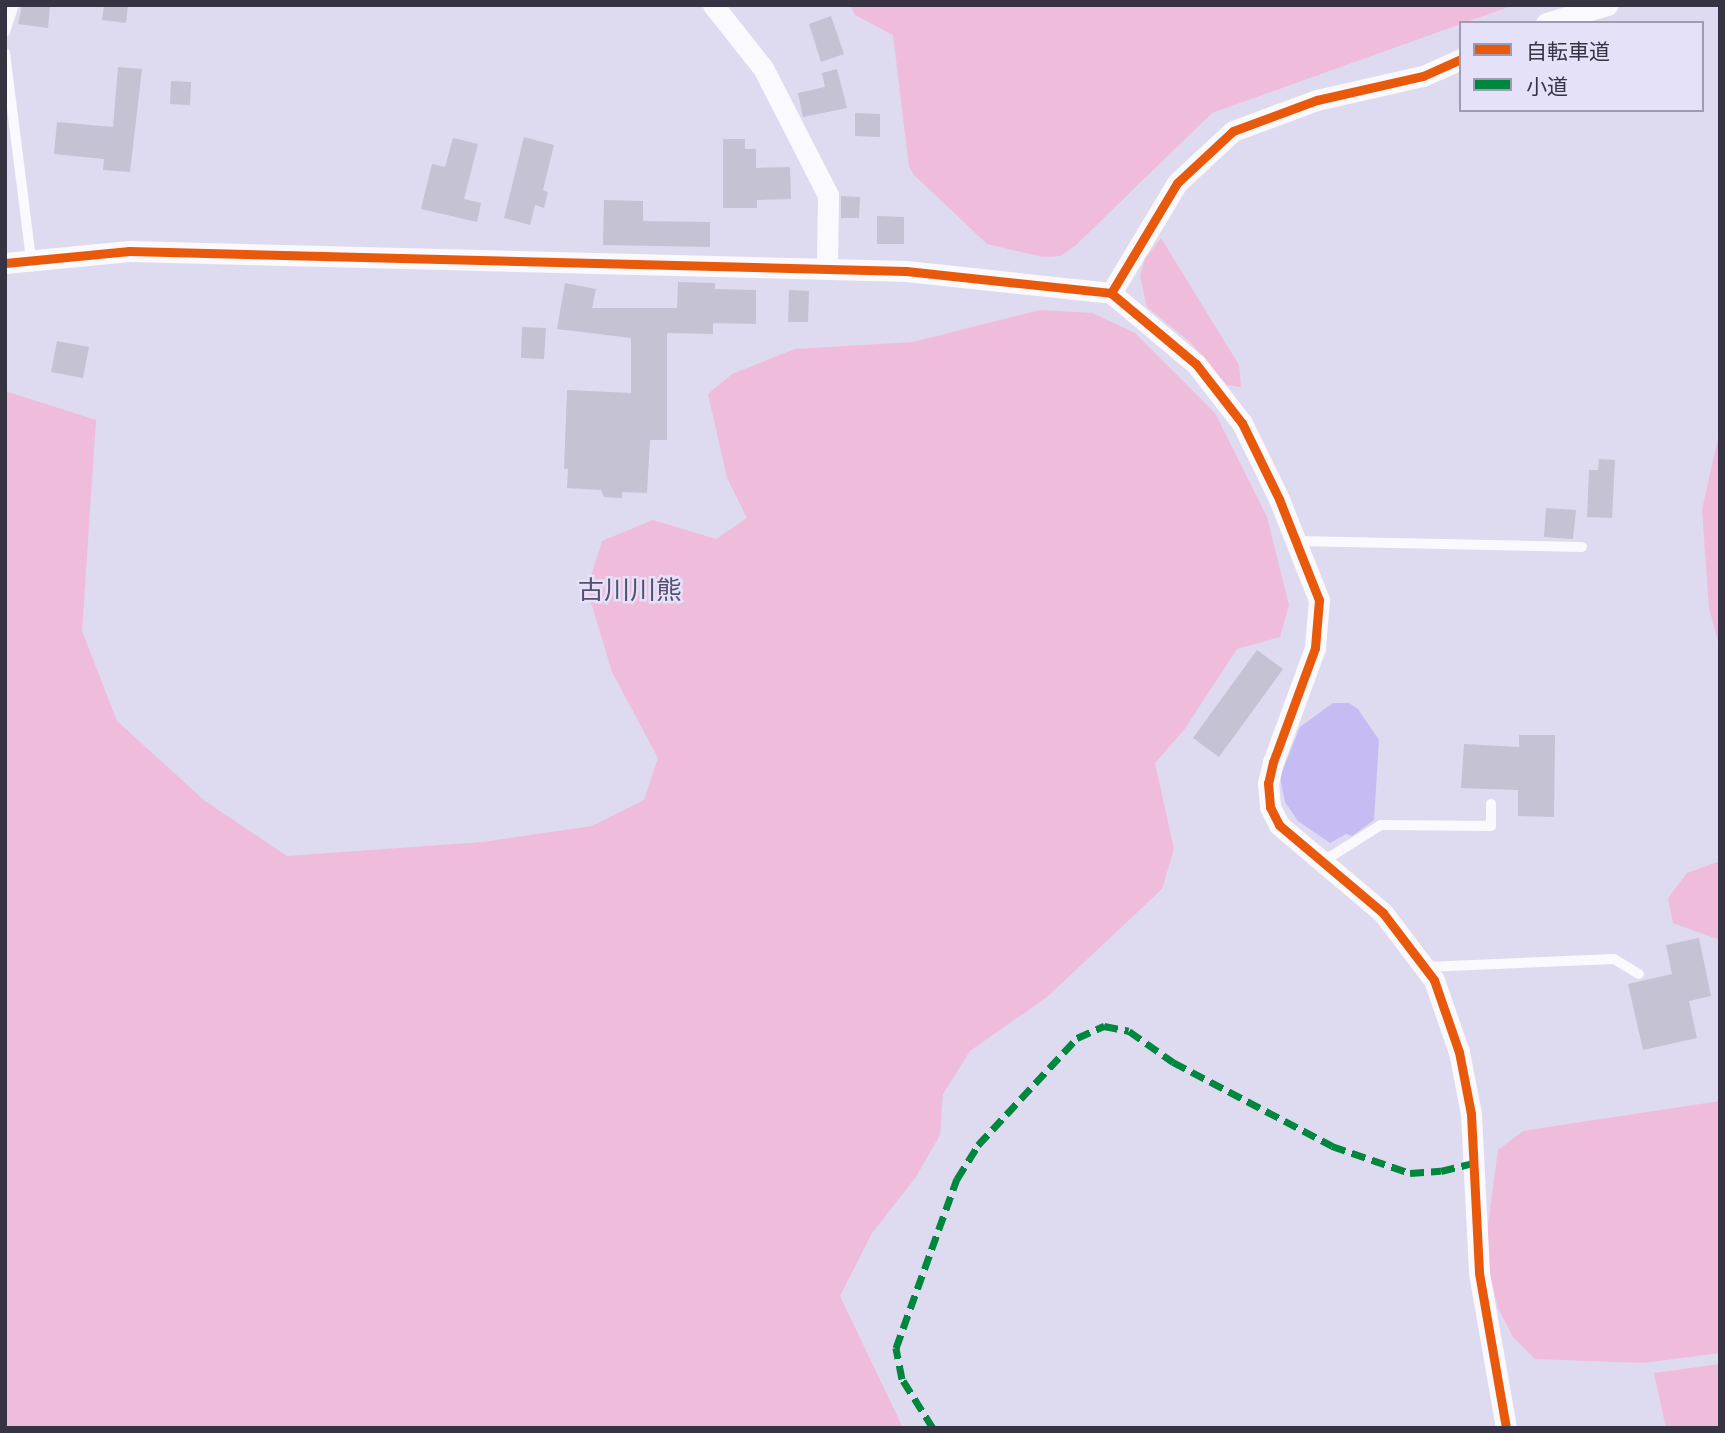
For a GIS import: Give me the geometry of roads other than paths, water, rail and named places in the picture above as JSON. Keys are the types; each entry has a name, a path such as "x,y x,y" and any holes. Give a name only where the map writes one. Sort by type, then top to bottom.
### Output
{"street":[{"path":"713,5 763,68 828,195 827,269"},
{"path":"1553,21 1607,5"},
{"path":"1111,293 1177,183 1233,131 1259,118 1317,100 1423,76 1459,60"},
{"path":"5,263 129,251 827,269 1040,282 1111,293 1196,364 1235,414 1296,541 1319,600 1320,630 1268,783 1279,825 1383,914 1425,967 1459,1052 1471,1114 1479,1273 1506,1428"}],"lane":[{"path":"5,32 14,5"},
{"path":"5,53 31,259"},
{"path":"1296,541 1582,547"},
{"path":"1322,862 1381,825 1491,825 1491,804"},
{"path":"1425,967 1614,959 1639,974"}],"district":[{"name":"古川川熊","path":"630,591"}]}
